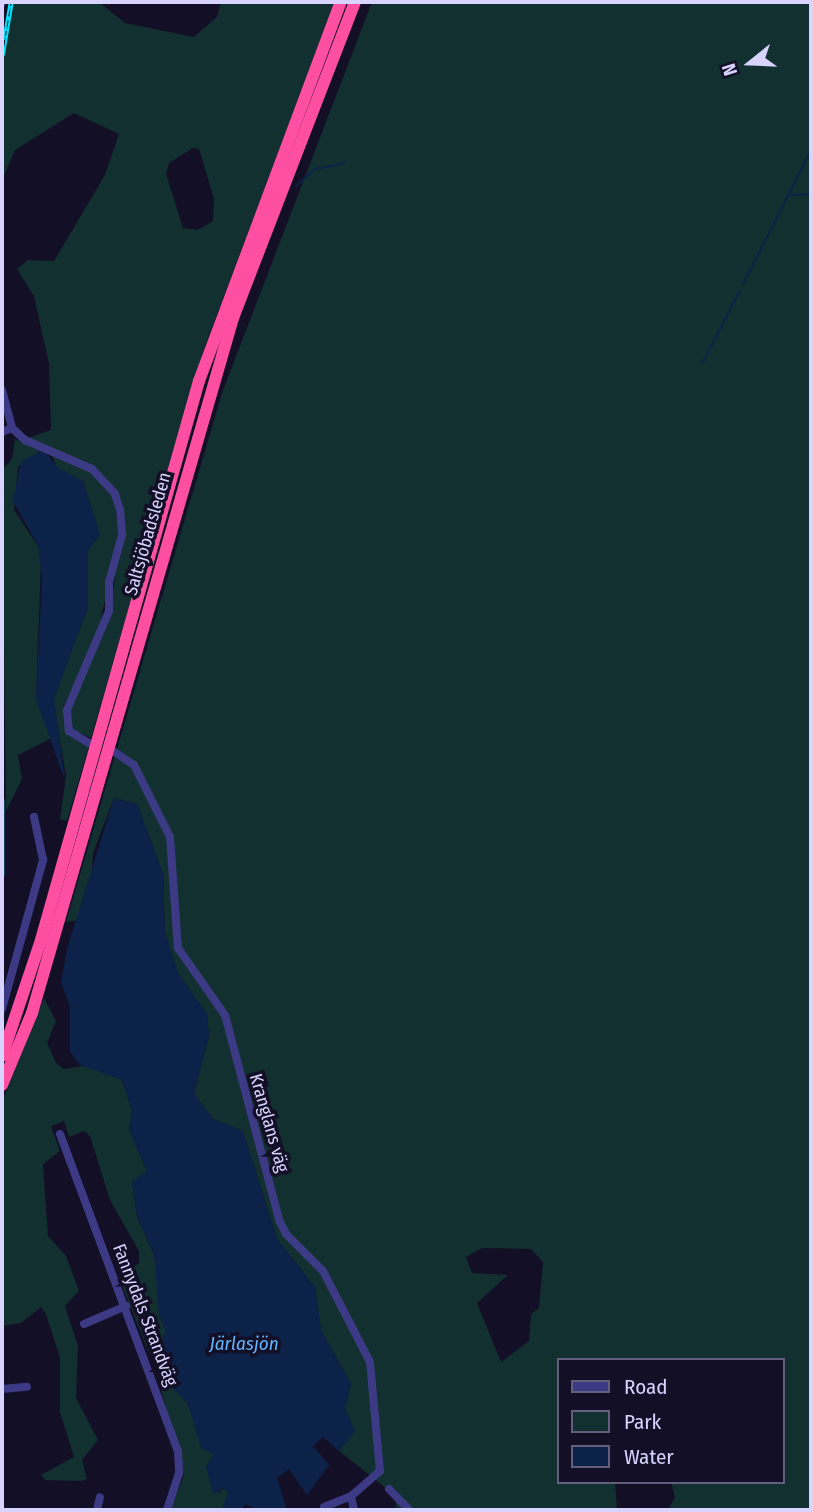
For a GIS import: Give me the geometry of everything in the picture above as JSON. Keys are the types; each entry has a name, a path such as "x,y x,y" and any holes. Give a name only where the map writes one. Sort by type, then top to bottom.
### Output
{"highway":[{"name":"Saltsjöbadsleden","path":"2,1056 41,940 203,369 341,2"},
{"name":"Saltsjöbadsleden","path":"2,1085 35,1002 233,317 355,2"}],"street":[{"path":"2,390 12,428 26,440 92,470 115,494 120,510 122,535 109,582 109,611 67,710 69,731 89,743"},
{"path":"2,432 12,428"},
{"name":"Kranglans väg","path":"113,751 134,765 170,837 178,948 225,1015 279,1220 323,1270 370,1362 380,1471 351,1496 324,1507"},
{"path":"2,1009 43,860 34,817"},
{"name":"Fannydals Strandväg","path":"60,1134 126,1306 177,1451 179,1473 167,1510"},
{"path":"84,1324 126,1306"},
{"path":"2,1389 27,1387"},
{"path":"389,1489 409,1510"},
{"path":"351,1496 354,1510"},
{"path":"97,1510 100,1497"}],"green space":[{"path":"13,2 99,2 125,23 194,37 217,17 221,2 335,2 204,349 91,738 72,729 70,711 111,612 122,510 94,468 28,438 51,430 49,364 34,296 17,269 28,260 54,261 105,175 119,134 74,113 15,150 2,180 2,66","holes":["193,148 199,149 214,199 213,221 198,230 183,228 166,174 169,163"]},
{"path":"372,2 811,2 811,1510 668,1510 675,1497 672,1484 785,1484 785,1358 558,1358 558,1484 615,1484 617,1510 396,1510 396,1496 339,1451 355,1431 345,1408 351,1384 321,1330 315,1287 277,1239 243,1131 213,1119 194,1094 209,1036 207,1014 178,973 165,933 163,874 137,804 114,798 93,853 90,901 79,920 66,922 222,393","holes":["482,1248 531,1249 543,1262 539,1308 531,1314 529,1341 501,1362 477,1303 508,1275 472,1273 466,1257"]},
{"path":"15,439 40,451 18,467 14,510 38,546 41,562 36,699 52,738 18,755 22,779 6,811 2,470 12,459"},
{"path":"51,453 89,471 113,495 119,535 97,637 63,707 69,735 89,746 67,821 60,819 66,776 53,699 88,607 88,551 100,535 83,481 57,468"},
{"path":"44,998 56,1021 47,1043 56,1063 64,1069 91,1065 122,1080 132,1110 129,1130 147,1171 132,1182 137,1217 154,1254 166,1332 159,1347 148,1351 119,1278 139,1263 139,1251 110,1200 90,1136 84,1131 69,1137 64,1121 51,1126 60,1151 43,1164 48,1236 66,1256 79,1291 65,1306 78,1346 76,1398 98,1440 82,1460 87,1479 81,1481 46,1480 41,1475 74,1457 60,1412 60,1358 46,1314 41,1307 21,1323 2,1326 2,1102"},
{"path":"167,1375 185,1397 202,1442 214,1454 206,1467 218,1493 223,1488 229,1493 222,1510 170,1510 184,1475 159,1382"}],"water":[{"path":"44,450 58,468 83,481 100,535 88,551 88,607 54,699 65,781 36,699 42,578 38,546 13,501 21,461"},
{"name":"Järlasjön","path":"114,798 137,804 163,874 165,933 178,973 207,1014 209,1036 194,1094 213,1119 243,1131 277,1239 315,1287 321,1330 351,1384 345,1408 355,1431 339,1451 323,1437 313,1446 329,1465 307,1495 289,1469 277,1478 287,1510 257,1510 246,1504 240,1510 222,1510 228,1492 223,1488 213,1494 206,1467 214,1454 201,1448 188,1404 169,1384 159,1347 166,1332 159,1315 154,1253 137,1217 132,1182 147,1171 129,1130 132,1110 122,1080 80,1065 70,1052 70,1007 61,982 67,949"}],"waterway":[{"path":"742,286 811,150"},
{"path":"296,186 315,169 345,163"},
{"path":"791,195 811,194"},
{"path":"703,362 740,290"}],"railway":[{"path":"2,55 11,2"},
{"path":"2,799 2,875"}]}
